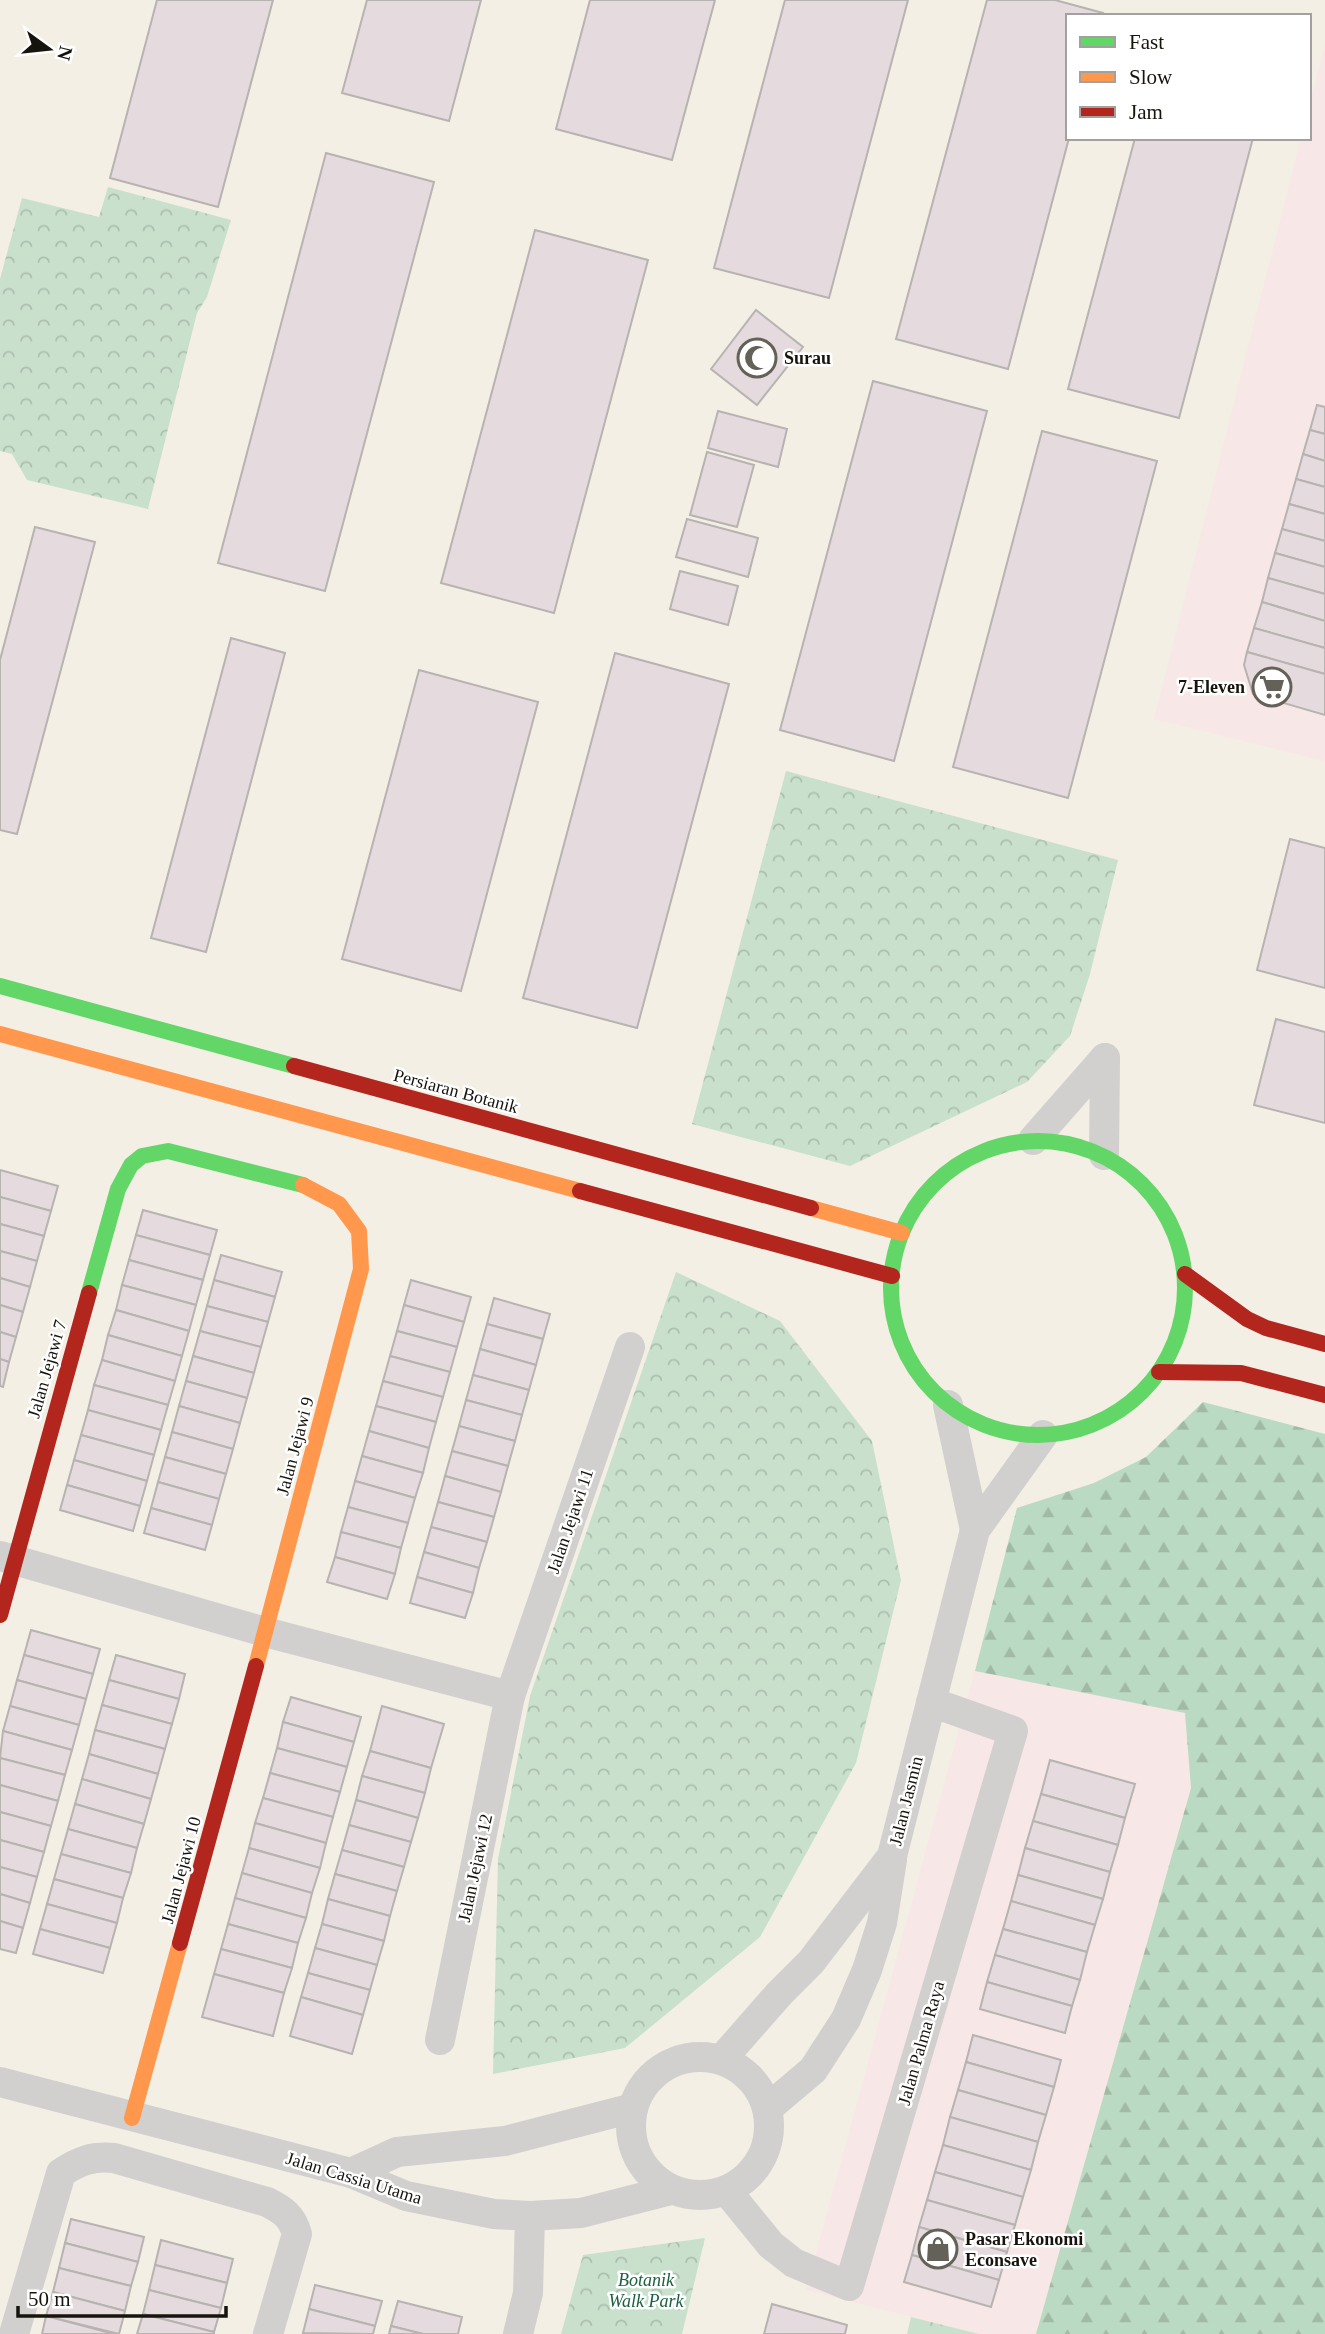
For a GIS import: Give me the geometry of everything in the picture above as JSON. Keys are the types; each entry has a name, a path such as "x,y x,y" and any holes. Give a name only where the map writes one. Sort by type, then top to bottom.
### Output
{"main road":[{"name":"Persiaran Botanik","path":"0,986 902,1233"},
{"path":"0,1034 892,1276"},
{"path":"1033,1140 1070,1143 1104,1155 1135,1176 1160,1204 1177,1237 1185,1274 1184,1308 1175,1342 1159,1372 1127,1405 1088,1427 1043,1435 1009,1433 977,1422 948,1405 927,1384 911,1360 899,1334 892,1305 892,1276 902,1233 923,1196 954,1167 992,1147 1033,1140"},
{"name":"Jalan Jejawi 7","path":"0,1615 7,1558 118,1189 131,1164 149,1152 168,1151 309,1187 340,1204 359,1231 361,1269"},
{"name":"Jalan Jejawi 9","path":"265,1632 361,1269"},
{"path":"1185,1274 1247,1319 1266,1328 1325,1344"},
{"path":"1159,1372 1241,1373 1325,1395"},
{"name":"Jalan Jejawi 10","path":"132,2118 265,1632"}],"street":[{"path":"1033,1140 1105,1058 1104,1155"},
{"name":"Jalan Jejawi 11","path":"510,1696 631,1347"},
{"name":"Jalan Jasmin","path":"948,1405 975,1530"},
{"name":"Jalan Jasmin","path":"722,2059 811,1962 892,1856 975,1530 1043,1435"},
{"path":"7,1558 265,1632 510,1696"},
{"name":"Jalan Jejawi 12","path":"440,2039 510,1696"},
{"name":"Jalan Palma Raya","path":"727,2191 771,2245 794,2263 849,2286 1013,1731 932,1702"},
{"path":"768,2108 813,2070 846,2019 867,1970 882,1923 892,1856"},
{"path":"685,2057 722,2059 743,2070 758,2087 768,2108 770,2133 763,2157 748,2178 727,2191 699,2196 671,2190 648,2173 636,2153 631,2130 633,2108 640,2090 652,2075 667,2064 685,2057"},
{"name":"Jalan Cassia Utama","path":"0,2082 351,2174 406,2196 494,2214 530,2216 581,2213 671,2190"},
{"path":"351,2174 397,2152 505,2141 633,2108"},
{"path":"14,2334 61,2173 77,2162 96,2157 114,2158 267,2202 293,2219 297,2234 268,2334"},
{"path":"518,2334 528,2293 530,2216"}],"shaded area":[{"path":"1325,44 1325,761 1154,719 1300,140 1311,140 1311,98"},
{"path":"975,1671 1185,1712 1191,1788 1036,2334 979,2334 806,2290"}],"green space":[{"path":"108,187 231,220 207,297 197,313 148,509 27,480 12,454 0,451 0,279 22,198 99,217"},
{"path":"786,771 1118,860 1090,974 1070,1036 1027,1082 850,1166 692,1124"},
{"path":"676,1272 780,1321 872,1441 901,1580 856,1763 760,1937 625,2048 493,2074 498,1859 530,1696"},
{"path":"1203,1402 1325,1434 1325,2334 1036,2334 1191,1788 1185,1713 975,1671 1017,1508 1094,1483 1146,1457"},
{"name":"Botanik Walk Park","path":"705,2238 682,2334 561,2334 583,2255"},
{"path":"911,2317 979,2334 907,2334"}],"building":[{"path":"157,0 273,0 218,207 110,178"},
{"path":"367,0 481,0 449,121 342,93"},
{"path":"590,0 715,0 672,160 556,129"},
{"path":"785,0 908,0 829,298 714,268"},
{"path":"987,0 1055,0 1103,13 1066,14 1066,140 1068,140 1008,369 896,339"},
{"path":"1134,140 1252,140 1179,418 1068,389"},
{"path":"326,153 434,182 325,591 218,563"},
{"path":"535,230 648,260 554,613 441,583"},
{"name":"Surau","path":"756,310 803,347 757,405 711,369"},
{"path":"873,381 987,411 894,761 780,730"},
{"path":"1317,405 1325,407 1325,434 1310,430"},
{"path":"718,411 787,429 778,467 708,448"},
{"path":"1310,430 1325,434 1325,461 1303,454"},
{"path":"1042,431 1157,461 1068,798 953,767"},
{"path":"707,452 754,465 737,527 690,515"},
{"path":"1303,454 1325,461 1325,487 1296,479"},
{"path":"1296,479 1325,487 1325,514 1289,504"},
{"path":"1289,504 1325,514 1325,541 1282,529"},
{"path":"687,519 758,538 748,577 676,557"},
{"path":"35,527 95,542 17,834 0,830 0,660"},
{"path":"1282,529 1325,541 1325,567 1275,553"},
{"path":"1275,553 1325,567 1325,594 1268,578"},
{"path":"680,571 738,586 728,625 670,609"},
{"path":"1268,578 1325,594 1325,621 1262,602"},
{"path":"1262,602 1325,621 1325,648 1254,628"},
{"path":"1254,628 1325,648 1325,674 1247,652"},
{"path":"231,638 285,653 206,952 151,938"},
{"path":"1247,652 1325,674 1325,715 1253,694 1244,665"},
{"path":"615,653 729,684 637,1028 523,998"},
{"path":"419,670 538,702 461,991 342,959"},
{"path":"1290,839 1325,848 1325,988 1257,970"},
{"path":"1276,1019 1325,1032 1325,1123 1254,1105"},
{"path":"0,1170 58,1186 51,1211 0,1197"},
{"path":"0,1197 51,1211 44,1236 0,1224"},
{"path":"143,1210 217,1230 210,1255 136,1235"},
{"path":"0,1224 44,1236 37,1261 0,1251"},
{"path":"136,1235 210,1255 203,1280 129,1260"},
{"path":"0,1251 37,1261 30,1287 0,1278"},
{"path":"221,1255 282,1272 275,1297 214,1280"},
{"path":"129,1260 203,1280 196,1305 122,1285"},
{"path":"0,1278 30,1287 23,1312 0,1305"},
{"path":"214,1280 275,1297 268,1322 207,1306"},
{"path":"411,1280 471,1297 464,1322 404,1305"},
{"path":"122,1285 196,1305 189,1331 116,1310"},
{"path":"494,1298 550,1314 543,1339 487,1324"},
{"path":"0,1305 23,1312 16,1337 0,1332"},
{"path":"404,1305 464,1322 457,1347 397,1331"},
{"path":"207,1306 268,1322 261,1347 200,1331"},
{"path":"116,1310 189,1331 182,1356 108,1335"},
{"path":"487,1324 543,1339 536,1365 480,1349"},
{"path":"200,1331 261,1347 254,1373 193,1356"},
{"path":"397,1331 457,1347 450,1372 390,1356"},
{"path":"0,1332 16,1337 9,1362 0,1359"},
{"path":"108,1335 182,1356 175,1381 102,1360"},
{"path":"480,1349 536,1365 529,1390 473,1375"},
{"path":"193,1356 254,1373 247,1398 186,1381"},
{"path":"390,1356 450,1372 443,1397 383,1381"},
{"path":"0,1359 9,1362 3,1387 0,1386"},
{"path":"102,1360 175,1381 168,1405 94,1385"},
{"path":"473,1375 529,1390 522,1415 466,1400"},
{"path":"186,1381 247,1398 240,1423 179,1406"},
{"path":"383,1381 443,1397 436,1422 376,1406"},
{"path":"94,1385 168,1405 161,1430 88,1410"},
{"path":"466,1400 522,1415 515,1441 459,1426"},
{"path":"179,1406 240,1423 233,1449 172,1432"},
{"path":"376,1406 436,1422 429,1448 369,1431"},
{"path":"88,1410 161,1430 154,1455 81,1435"},
{"path":"459,1426 515,1441 508,1466 452,1451"},
{"path":"369,1431 429,1448 423,1473 362,1456"},
{"path":"172,1432 233,1449 226,1474 165,1457"},
{"path":"81,1435 154,1455 147,1481 74,1460"},
{"path":"452,1451 508,1466 501,1492 445,1476"},
{"path":"362,1456 423,1473 415,1498 355,1481"},
{"path":"165,1457 226,1474 219,1499 158,1482"},
{"path":"74,1460 147,1481 140,1506 67,1485"},
{"path":"445,1476 501,1492 494,1517 438,1502"},
{"path":"355,1481 415,1498 408,1523 348,1507"},
{"path":"158,1482 219,1499 212,1525 151,1508"},
{"path":"67,1485 140,1506 133,1531 60,1510"},
{"path":"438,1502 494,1517 487,1542 431,1527"},
{"path":"348,1507 408,1523 401,1548 341,1532"},
{"path":"151,1508 212,1525 205,1550 144,1533"},
{"path":"431,1527 487,1542 479,1568 424,1552"},
{"path":"341,1532 401,1548 395,1574 335,1557"},
{"path":"424,1552 479,1568 473,1593 417,1577"},
{"path":"335,1557 395,1574 387,1599 327,1582"},
{"path":"417,1577 473,1593 465,1618 410,1603"},
{"path":"31,1630 100,1649 93,1674 24,1655"},
{"path":"24,1655 93,1674 86,1699 17,1680"},
{"path":"116,1655 185,1674 179,1699 109,1680"},
{"path":"17,1680 86,1699 79,1725 10,1706"},
{"path":"109,1680 179,1699 172,1724 102,1705"},
{"path":"291,1697 361,1717 354,1742 283,1722"},
{"path":"102,1705 172,1724 165,1749 95,1730"},
{"path":"10,1706 79,1725 72,1750 3,1731"},
{"path":"382,1706 444,1724 431,1768 370,1751"},
{"path":"283,1722 354,1742 347,1767 277,1748"},
{"path":"95,1730 165,1749 158,1774 89,1754"},
{"path":"3,1731 72,1750 65,1775 0,1758"},
{"path":"277,1748 347,1767 340,1792 270,1773"},
{"path":"370,1751 431,1768 425,1793 362,1776"},
{"path":"89,1754 158,1774 151,1799 82,1779"},
{"path":"0,1758 65,1775 58,1801 0,1785"},
{"path":"1050,1760 1135,1784 1125,1818 1041,1794"},
{"path":"270,1773 340,1792 333,1817 263,1798"},
{"path":"362,1776 425,1793 418,1818 356,1800"},
{"path":"82,1779 151,1799 144,1824 75,1804"},
{"path":"0,1785 58,1801 51,1826 0,1812"},
{"path":"1041,1794 1125,1818 1118,1845 1033,1821"},
{"path":"263,1798 333,1817 326,1843 255,1823"},
{"path":"356,1800 418,1818 411,1842 349,1825"},
{"path":"75,1804 144,1824 137,1848 68,1829"},
{"path":"0,1812 51,1826 44,1852 0,1840"},
{"path":"1033,1821 1118,1845 1110,1872 1025,1848"},
{"path":"255,1823 326,1843 320,1868 249,1848"},
{"path":"349,1825 411,1842 404,1867 342,1850"},
{"path":"68,1829 137,1848 131,1873 61,1854"},
{"path":"0,1840 44,1852 37,1877 0,1867"},
{"path":"249,1848 320,1868 312,1893 242,1873"},
{"path":"1025,1848 1110,1872 1103,1899 1018,1875"},
{"path":"342,1850 404,1867 397,1891 335,1874"},
{"path":"61,1854 131,1873 123,1898 54,1879"},
{"path":"0,1867 37,1877 30,1903 0,1894"},
{"path":"242,1873 312,1893 306,1918 235,1898"},
{"path":"335,1874 397,1891 390,1916 328,1899"},
{"path":"1018,1875 1103,1899 1095,1925 1011,1901"},
{"path":"54,1879 123,1898 117,1923 47,1904"},
{"path":"0,1894 30,1903 23,1928 0,1921"},
{"path":"235,1898 306,1918 298,1943 228,1924"},
{"path":"328,1899 390,1916 384,1941 322,1924"},
{"path":"1011,1901 1095,1925 1087,1952 1003,1929"},
{"path":"47,1904 117,1923 110,1948 40,1929"},
{"path":"0,1921 23,1928 16,1953 0,1949"},
{"path":"228,1924 298,1943 292,1968 221,1949"},
{"path":"322,1924 384,1941 377,1965 315,1948"},
{"path":"40,1929 110,1948 103,1973 33,1954"},
{"path":"1003,1929 1087,1952 1080,1980 995,1955"},
{"path":"315,1948 377,1965 370,1990 308,1973"},
{"path":"221,1949 292,1968 284,1993 214,1974"},
{"path":"995,1955 1080,1980 1072,2006 987,1982"},
{"path":"308,1973 370,1990 363,2015 301,1997"},
{"path":"214,1974 284,1993 273,2036 202,2017"},
{"path":"987,1982 1072,2006 1065,2033 980,2009"},
{"path":"301,1997 363,2015 352,2054 290,2036"},
{"path":"973,2035 1061,2060 1054,2087 966,2062"},
{"path":"966,2062 1054,2087 1046,2115 958,2090"},
{"path":"958,2090 1046,2115 1038,2142 950,2117"},
{"path":"950,2117 1038,2142 1031,2170 943,2145"},
{"path":"943,2145 1031,2170 1023,2197 935,2172"},
{"path":"935,2172 1023,2197 1015,2225 927,2200"},
{"path":"927,2200 1015,2225 1007,2252 919,2227"},
{"path":"71,2219 144,2237 138,2262 65,2243"},
{"path":"919,2227 1007,2252 999,2280 912,2255"},
{"path":"161,2240 233,2259 227,2283 155,2265"},
{"path":"65,2243 138,2262 131,2286 59,2268"},
{"path":"912,2255 999,2280 991,2307 904,2282"},
{"path":"155,2265 227,2283 221,2308 149,2290"},
{"path":"59,2268 131,2286 125,2311 53,2292"},
{"path":"315,2285 382,2301 375,2326 309,2309"},
{"path":"149,2290 221,2308 214,2332 143,2314"},
{"path":"53,2292 125,2311 119,2334 46,2316"},
{"path":"398,2301 462,2317 458,2334 423,2334 391,2326"},
{"path":"772,2304 847,2325 845,2334 764,2334"},
{"path":"309,2309 375,2326 373,2334 303,2333"},
{"path":"143,2314 214,2332 214,2334 137,2334"},
{"path":"46,2316 114,2334 42,2334"},
{"path":"391,2326 423,2334 389,2334"}],"traffic: fast":[{"path":"0,986 294,1066"},
{"path":"1038,1141 1067,1144 1094,1153 1119,1166 1142,1184 1160,1207 1173,1232 1182,1259 1185,1288 1182,1317 1173,1344 1160,1369 1142,1392 1119,1410 1094,1423 1067,1432 1038,1435 1009,1432 982,1423 957,1410 934,1392 916,1369 903,1344 894,1317 891,1288 894,1259 903,1232 916,1207 934,1184 957,1166 982,1153 1009,1144 1038,1141"},
{"path":"89,1293 118,1189 131,1165 142,1156 168,1151 303,1185"}],"traffic: slow":[{"path":"0,1034 580,1191"},
{"path":"256,1666 361,1269 359,1231 339,1204 303,1185"},
{"path":"811,1208 902,1233"},
{"path":"132,2118 180,1943"}],"traffic: jam":[{"path":"294,1066 811,1208"},
{"path":"580,1191 892,1276"},
{"path":"1185,1274 1247,1319 1266,1328 1325,1344"},
{"path":"0,1615 89,1293"},
{"path":"1159,1372 1241,1373 1325,1395"},
{"path":"180,1943 256,1666"}],"place":[{"name":"Surau","path":"757,358"},
{"name":"7-Eleven","path":"1272,687"},
{"name":"Pasar Ekonomi Econsave","path":"938,2249"}]}
